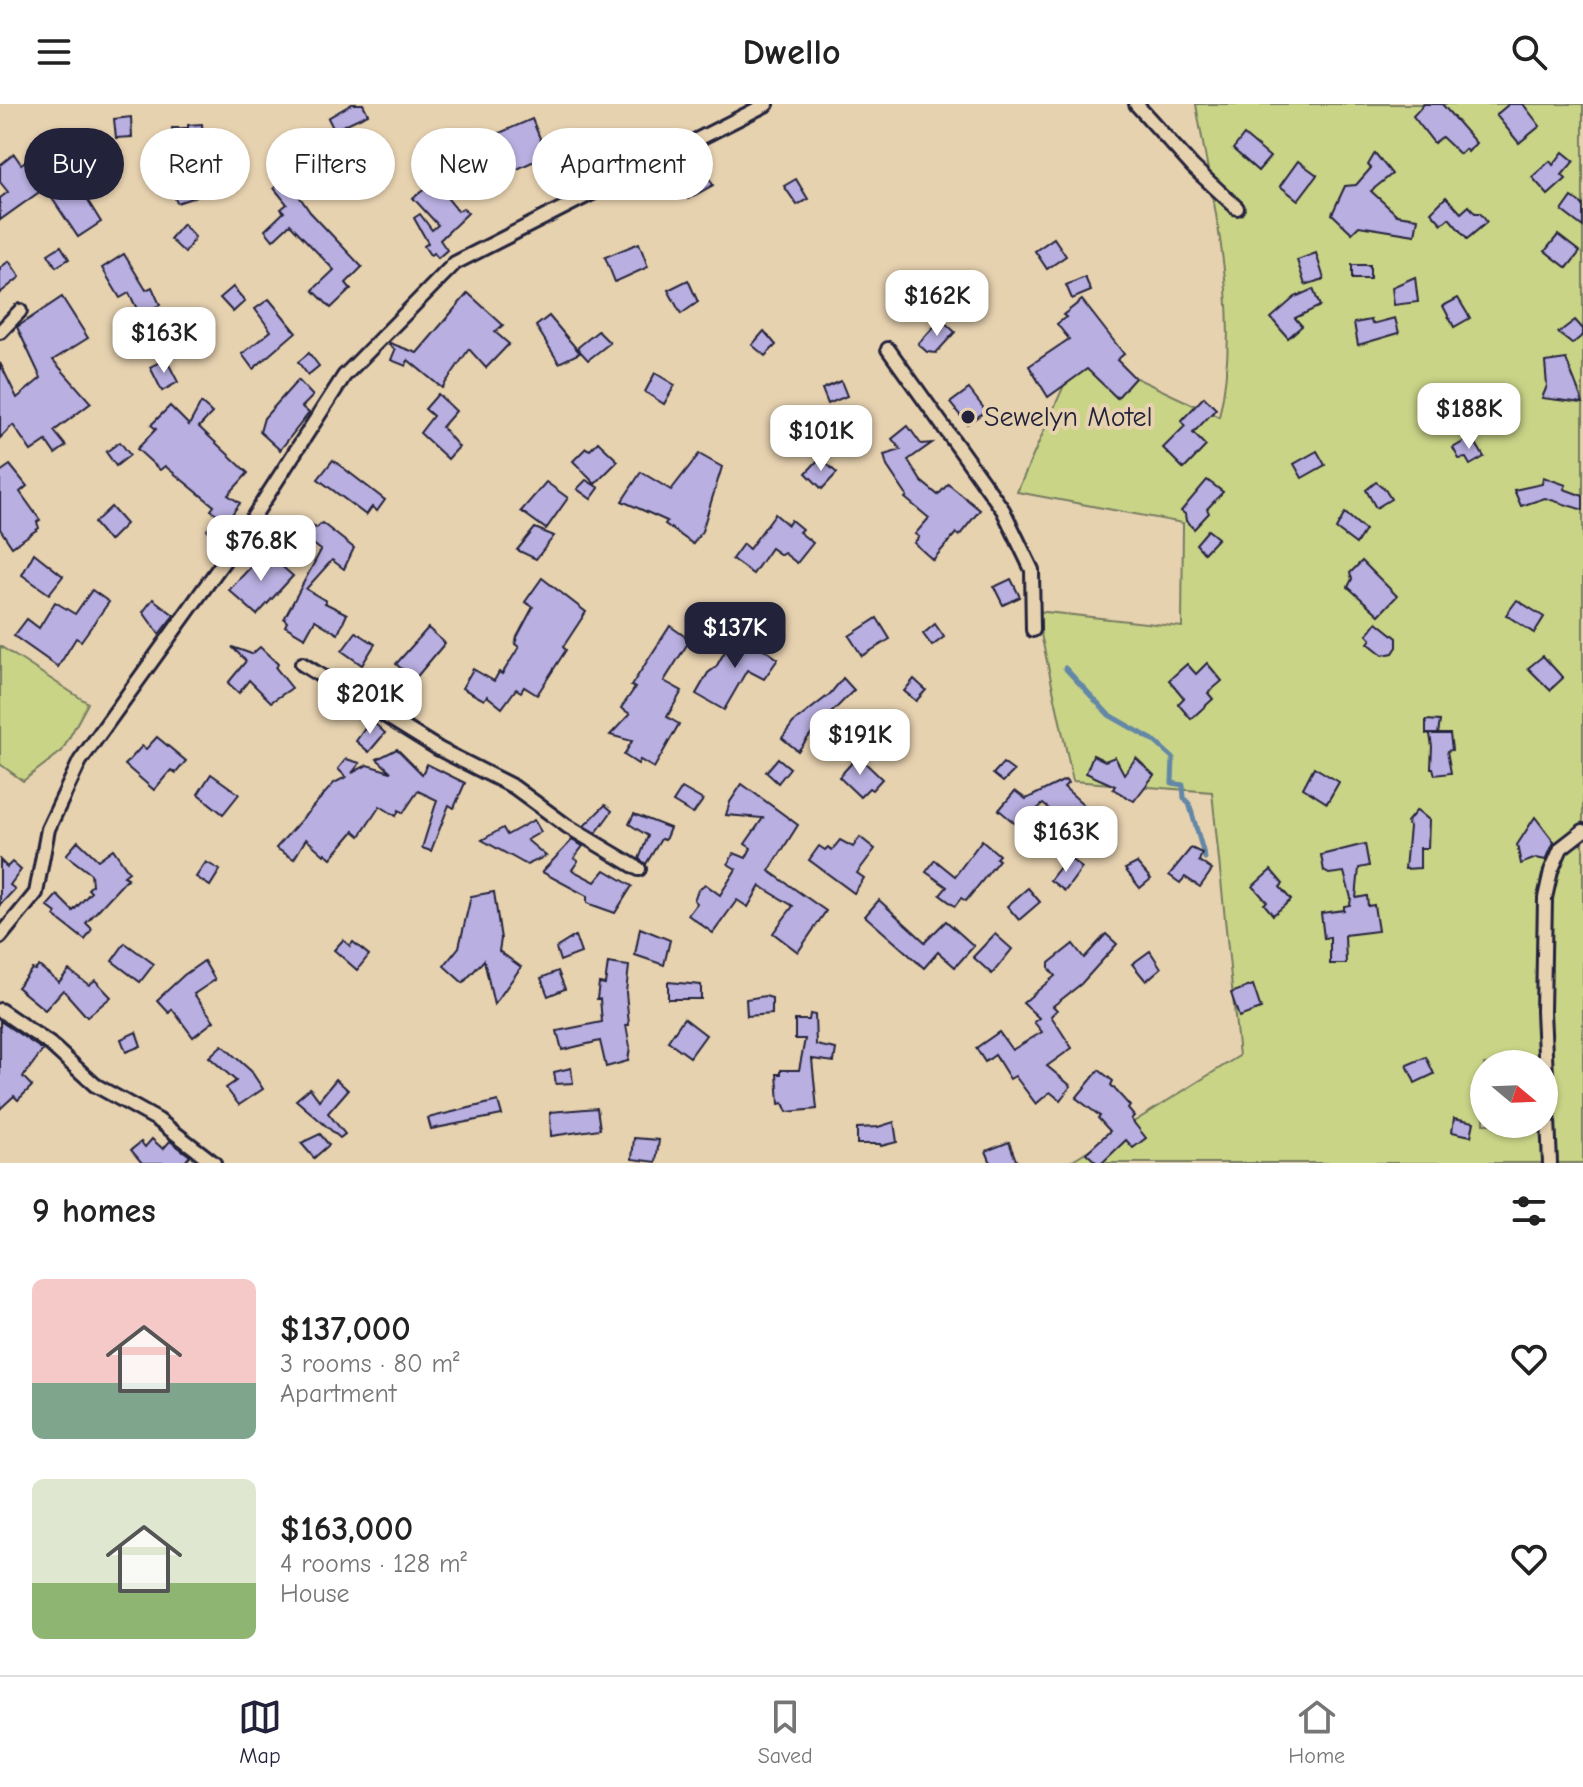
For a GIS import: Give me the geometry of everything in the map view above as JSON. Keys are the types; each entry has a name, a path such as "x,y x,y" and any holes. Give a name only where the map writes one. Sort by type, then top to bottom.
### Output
{"street":[{"path":"0,937 36,893 48,829 80,761 234,547 344,376 455,263 767,104"},
{"path":"1136,104 1193,167 1237,208"},
{"path":"0,332 20,311"},
{"path":"888,349 1003,510 1032,570 1033,630"},
{"path":"302,664 439,749 514,787 567,826 639,869"},
{"path":"1550,1163 1543,1011 1545,898 1551,871 1561,848 1583,831"},
{"path":"0,1010 50,1044 95,1085 158,1120 214,1163"}],"green space":[{"path":"1196,104 1583,104 1583,1163 1068,1163 1239,1056 1212,792 1073,781 1036,611 1182,627 1183,523 1017,492 1079,351 1219,417 1226,378 1228,339 1227,300 1217,221"},
{"path":"0,646 88,703 62,751 23,781 0,764"}],"building":[{"path":"352,104 363,104 368,114 338,128 333,128 328,118"},
{"path":"1424,104 1442,104 1476,143 1468,152 1465,149 1460,154 1442,137 1434,143 1413,116"},
{"path":"1509,104 1523,104 1540,126 1519,143 1496,115"},
{"path":"131,117 132,137 124,138 124,128 115,128 114,119"},
{"path":"532,119 536,128 532,128 532,162 516,170 516,128 511,128"},
{"path":"202,124 202,128 188,128 188,125"},
{"path":"1244,135 1270,157 1258,171 1233,149"},
{"path":"1563,152 1574,161 1562,175 1566,179 1548,195 1532,177 1550,161 1553,165"},
{"path":"1375,153 1392,174 1371,191 1397,215 1418,218 1415,235 1359,226 1352,233 1332,214 1345,186 1356,185 1371,168 1368,165"},
{"path":"14,154 21,164 24,162 24,200 28,200 0,220 0,198 8,192 0,182 0,165"},
{"path":"1298,161 1317,175 1298,200 1280,186"},
{"path":"796,179 808,199 797,205 784,186"},
{"path":"1446,197 1461,213 1469,206 1487,222 1467,239 1449,218 1442,224 1431,212"},
{"path":"1572,197 1583,205 1583,227 1562,211"},
{"path":"53,200 87,200 101,222 78,237"},
{"path":"284,200 302,200 362,267 346,283 351,289 331,308 313,290 334,270 290,224 273,240 265,230 284,212 281,209 287,204"},
{"path":"415,200 449,200 458,211 463,208 468,213 440,240 447,250 438,258 434,253 430,255 424,246 428,243 414,218 420,214 432,230 438,225"},
{"path":"183,224 195,237 185,253 170,239"},
{"path":"1558,235 1580,252 1567,268 1545,251"},
{"path":"1054,238 1066,256 1047,269 1035,251"},
{"path":"639,243 648,267 615,282 605,257"},
{"path":"61,246 69,259 56,267 48,254"},
{"path":"1316,253 1324,279 1305,285 1297,260"},
{"path":"124,254 146,290 152,287 160,305 140,315 129,293 120,298 102,268"},
{"path":"9,261 20,277 0,293 0,268"},
{"path":"1352,265 1370,265 1370,279 1352,279"},
{"path":"1085,277 1091,291 1072,299 1066,285"},
{"path":"1415,277 1418,302 1394,305 1392,287"},
{"path":"688,280 698,302 681,314 668,290"},
{"path":"233,287 245,301 233,312 220,298"},
{"path":"1313,289 1320,306 1295,318 1302,326 1288,338 1271,318 1295,297"},
{"path":"468,293 503,325 495,332 509,344 486,368 469,349 442,388 408,360 406,366 391,360 395,350 390,343 417,353"},
{"path":"62,297 88,338 53,360 91,403 54,431 66,446 55,454 46,441 31,451 13,425 0,438 0,363 17,398 41,378 17,327"},
{"path":"1458,298 1470,318 1454,327 1443,306"},
{"path":"269,299 296,332 253,369 242,354 271,331 255,309"},
{"path":"1082,300 1124,354 1117,360 1135,378 1117,398 1087,369 1048,397 1029,366 1069,339 1057,324"},
{"path":"549,316 580,353 559,363 536,326"},
{"path":"1395,318 1399,333 1358,345 1354,323 1371,320 1372,324"},
{"path":"941,319 955,332 936,353 927,352 918,344"},
{"path":"1575,320 1583,329 1583,335 1572,344 1558,333"},
{"path":"598,331 610,343 588,360 577,348"},
{"path":"764,331 776,345 765,356 752,345"},
{"path":"309,353 319,366 308,375 298,362"},
{"path":"166,359 178,382 162,391 150,367"},
{"path":"1566,359 1583,403 1542,398 1547,386 1545,362"},
{"path":"655,373 675,385 664,404 645,392"},
{"path":"298,380 313,396 302,407 309,413 280,450 260,432 264,418"},
{"path":"841,381 847,396 828,404 822,389"},
{"path":"969,389 986,411 967,424 950,403"},
{"path":"438,394 456,411 442,427 459,447 448,459 420,433 433,416 425,409"},
{"path":"1204,397 1216,409 1193,433 1206,446 1184,469 1163,448 1185,426 1181,421"},
{"path":"201,403 212,413 199,427 248,473 228,495 240,503 227,521 211,510 214,506 165,466 160,470 137,449 156,429 151,425 170,406 189,425"},
{"path":"801,415 816,437 797,451 782,443 784,435 780,429 790,417"},
{"path":"908,426 921,444 932,443 908,460 921,481 938,495 948,484 980,510 959,536 956,533 933,560 914,543 919,537 915,534 929,518 905,498 907,496 887,466 884,455 901,450 892,439"},
{"path":"1472,437 1484,457 1470,465 1466,458 1459,459 1453,448"},
{"path":"120,442 130,455 116,466 106,452"},
{"path":"598,442 618,461 595,484 573,461 586,448 590,450"},
{"path":"1317,451 1325,465 1302,478 1294,464"},
{"path":"699,454 722,467 702,531 693,544 665,524 667,521 622,501 641,472 671,490"},
{"path":"820,458 837,473 822,489 806,473"},
{"path":"333,460 385,500 377,511 372,507 366,515 318,479"},
{"path":"10,465 27,486 20,492 40,520 37,522 39,528 12,547 0,529 0,472"},
{"path":"1543,477 1566,485 1564,489 1583,496 1583,510 1545,498 1521,506 1514,490 1542,484"},
{"path":"586,480 599,488 591,499 577,489"},
{"path":"1207,480 1223,492 1194,529 1181,511"},
{"path":"546,482 568,498 546,529 521,511"},
{"path":"1376,482 1391,499 1376,508 1366,490"},
{"path":"111,507 126,524 109,541 94,523"},
{"path":"1345,513 1365,530 1356,544 1336,529"},
{"path":"775,514 788,525 791,520 802,529 799,532 813,543 797,563 771,548 753,574 732,559 743,544 749,549"},
{"path":"215,520 228,530 221,540 207,530"},
{"path":"322,523 354,548 344,569 332,560 306,589 347,614 338,634 315,620 305,638 285,626 287,622 284,619 321,550 300,534 311,524 316,528"},
{"path":"535,528 554,536 536,559 517,550"},
{"path":"1208,530 1218,538 1204,553 1196,544"},
{"path":"34,553 63,576 49,594 22,575"},
{"path":"263,554 268,554 293,576 257,615 229,590"},
{"path":"1362,561 1397,596 1379,615 1348,587 1352,579 1350,573"},
{"path":"542,578 586,612 537,695 524,687 521,692 516,689 502,708 487,696 484,700 462,688 473,669 494,681 499,672 502,674 519,647 515,644 517,637 533,607 525,602"},
{"path":"1011,579 1020,597 1003,605 994,587"},
{"path":"92,590 109,602 81,641 76,638 58,667 14,636 27,619 39,628 55,602 75,614"},
{"path":"153,599 174,615 159,634 143,612"},
{"path":"1517,600 1544,617 1534,633 1506,615"},
{"path":"877,618 890,639 862,656 849,636"},
{"path":"1377,622 1397,638 1393,653 1383,655 1368,643 1371,639 1367,635"},
{"path":"935,624 944,637 932,646 923,634"},
{"path":"670,626 690,640 664,681 682,691 667,717 679,724 654,768 640,760 638,764 624,755 632,741 610,735 630,714 621,708 635,688 631,686"},
{"path":"428,628 445,643 414,680 396,664"},
{"path":"737,630 778,659 764,679 747,670 724,710 696,694"},
{"path":"356,632 375,644 362,665 342,651"},
{"path":"232,647 252,654 260,647 278,664 276,668 292,688 271,702 249,680 239,693 228,683 246,661"},
{"path":"1543,656 1563,678 1550,690 1528,668"},
{"path":"1207,663 1222,681 1208,693 1213,699 1191,719 1178,704 1184,698 1169,680 1187,664 1196,674"},
{"path":"843,678 854,690 831,713 844,729 821,747 811,734 798,751 782,738 793,723 830,694"},
{"path":"914,679 926,690 916,701 904,691"},
{"path":"371,720 385,733 369,752 356,741"},
{"path":"1426,720 1440,721 1438,734 1450,734 1452,750 1447,751 1451,773 1435,775 1431,768 1432,747 1430,734 1426,734"},
{"path":"157,737 186,761 176,773 171,770 154,790 125,765 142,746 146,749"},
{"path":"397,749 422,774 427,764 465,783 454,808 449,805 431,851 422,848 437,800 418,791 403,813 399,810 396,816 380,806 360,836 354,831 331,858 306,839 294,859 276,848 334,783 346,777 338,769 346,759 360,763 352,773 367,765 391,772 377,759"},
{"path":"1093,755 1105,761 1115,757 1124,774 1136,758 1154,775 1134,801 1113,789 1115,786 1086,773"},
{"path":"858,756 882,779 860,797 839,777"},
{"path":"778,758 790,768 778,783 766,772"},
{"path":"1003,763 1014,771 1003,782 993,774"},
{"path":"1314,767 1339,782 1327,803 1303,788"},
{"path":"211,774 239,794 223,814 198,794"},
{"path":"1065,780 1068,783 1064,787 1094,814 1077,832 1043,804 1018,826 999,810 1015,791 1026,799"},
{"path":"742,784 798,825 769,871 826,911 798,952 773,933 793,906 760,886 748,907 737,900 713,933 688,915 697,903 694,900 698,890 705,884 720,895 736,869 728,864 734,853 746,858 751,848 745,844 763,818 726,815 730,802"},
{"path":"682,788 703,800 693,814 673,802"},
{"path":"605,805 612,811 596,833 584,826"},
{"path":"1417,810 1429,820 1428,848 1420,848 1420,868 1405,869 1407,822"},
{"path":"634,814 670,828 665,840 661,839 646,864 639,859 648,836 629,824"},
{"path":"1535,817 1554,842 1546,860 1536,858 1521,864 1517,845"},
{"path":"534,820 541,832 527,840 546,856 527,865 482,840 503,828 507,835"},
{"path":"860,837 875,849 857,873 864,878 854,893 809,860 819,846 832,850 840,840 853,847"},
{"path":"572,840 583,846 574,858 578,861 572,870 595,882 605,870 632,886 615,913 587,903 587,896 542,872"},
{"path":"982,840 999,855 996,858 999,860 966,901 961,898 955,906 940,895 947,887 926,872 935,860 955,876"},
{"path":"78,841 98,860 113,849 129,872 124,876 128,878 86,923 92,929 85,940 54,916 56,913 47,906 57,895 73,911 91,892 88,889 92,885 91,874 66,855"},
{"path":"1365,844 1369,866 1359,868 1356,898 1367,896 1368,906 1374,905 1378,931 1345,935 1346,964 1330,964 1330,937 1324,938 1321,913 1344,910 1344,906 1350,905 1351,898 1344,872 1329,874 1324,871 1321,855"},
{"path":"1191,848 1202,853 1199,861 1212,870 1200,887 1185,877 1180,883 1169,875"},
{"path":"1068,857 1082,868 1065,891 1050,880"},
{"path":"0,860 7,867 12,862 21,870 10,885 15,889 0,905"},
{"path":"206,862 220,870 210,886 196,877"},
{"path":"1137,863 1151,879 1140,888 1125,869"},
{"path":"1271,870 1291,900 1273,915 1264,904 1267,902 1253,886"},
{"path":"1028,888 1040,902 1019,920 1007,906"},
{"path":"494,892 501,939 499,951 521,967 494,1005 484,960 463,983 444,966 459,947 471,896"},
{"path":"879,900 925,942 946,921 974,946 955,967 938,952 924,968 865,916"},
{"path":"640,928 670,940 664,965 635,955"},
{"path":"995,934 1012,949 992,974 973,957"},
{"path":"1106,934 1117,944 1081,984 1053,1006 1057,1010 1051,1016 1072,1048 1047,1066 1071,1086 1060,1100 1050,1092 1036,1104 1015,1076 1010,1079 995,1055 985,1062 976,1048 999,1032 1012,1050 1042,1032 1034,1022 1039,1018 1023,1003 1055,976 1049,969 1049,963 1073,944 1084,958"},
{"path":"575,936 581,953 560,961 556,948"},
{"path":"343,940 350,946 353,942 369,955 357,970 334,950"},
{"path":"125,943 154,964 140,982 112,961"},
{"path":"1150,951 1161,968 1146,981 1132,964"},
{"path":"204,961 215,980 194,994 214,1021 193,1037 172,1009 169,1013 157,1000"},
{"path":"608,963 629,966 626,992 629,1025 626,1025 630,1047 628,1061 606,1067 600,1041 562,1050 557,1031 602,1022 600,999 597,999 599,983 605,984"},
{"path":"39,966 59,982 69,970 89,985 95,980 111,997 87,1017 63,990 45,1010 17,987 32,969"},
{"path":"558,971 565,989 548,996 541,978"},
{"path":"668,982 701,985 701,999 668,999"},
{"path":"1253,985 1261,1009 1239,1017 1231,993"},
{"path":"772,998 772,1014 747,1016 746,999"},
{"path":"810,1014 815,1015 816,1045 836,1049 834,1062 812,1059 817,1109 787,1112 783,1103 779,1104 777,1074 781,1074 781,1070 799,1070 805,1039 795,1039 795,1020 809,1020"},
{"path":"684,1018 706,1035 690,1057 668,1041"},
{"path":"0,1021 43,1050 23,1077 32,1086 18,1100 14,1096 0,1109"},
{"path":"136,1032 141,1046 126,1052 121,1039"},
{"path":"222,1045 251,1071 263,1089 239,1105 226,1088 236,1081 209,1057"},
{"path":"1426,1057 1434,1074 1415,1083 1407,1065"},
{"path":"571,1068 573,1083 556,1084 554,1072"},
{"path":"1099,1070 1113,1081 1111,1085 1130,1106 1128,1109 1134,1116 1131,1119 1146,1138 1133,1148 1126,1140 1102,1163 1097,1163 1086,1153 1110,1131 1098,1118 1100,1116 1076,1098"},
{"path":"336,1079 348,1090 328,1113 345,1134 340,1138 296,1100 310,1088 319,1100"},
{"path":"498,1101 502,1115 431,1129 428,1118"},
{"path":"597,1108 600,1129 551,1136 550,1112"},
{"path":"1454,1118 1470,1121 1470,1136 1452,1132"},
{"path":"894,1122 897,1142 881,1146 857,1144 857,1128"},
{"path":"320,1134 329,1145 314,1158 301,1143"},
{"path":"634,1138 659,1140 656,1162 632,1159"},
{"path":"152,1139 163,1149 170,1141 190,1156 184,1163 142,1163 131,1150 141,1142 145,1147"},
{"path":"1009,1142 1017,1163 991,1163 986,1151"}],"waterway":[{"path":"1065,668 1109,715 1153,740 1173,758 1172,783 1183,785 1184,798 1189,803 1205,858"}],"place":[{"name":"Sewelyn Motel","path":"968,417"}]}
